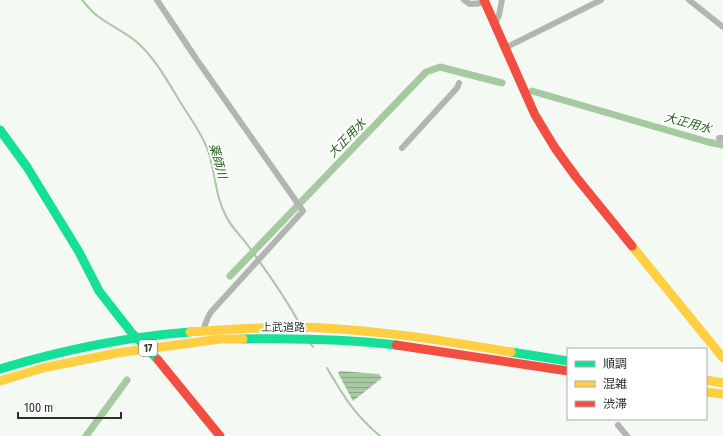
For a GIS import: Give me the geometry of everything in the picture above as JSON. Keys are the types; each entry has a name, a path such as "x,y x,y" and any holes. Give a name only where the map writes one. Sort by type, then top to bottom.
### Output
{"main road":[{"path":"484,1 535,115 560,154 576,177 723,358"},
{"path":"0,130 32,174 79,252 99,291 126,327 147,348 220,436"},
{"name":"上武道路","path":"0,369 59,353 137,338 203,330 294,327 364,332 430,340 567,361"},
{"name":"上武道路","path":"0,381 43,368 75,361 147,348 220,339 300,338 372,342 567,371"},
{"path":"707,380 723,382"},
{"path":"707,392 723,394"}],"street":[{"path":"157,0 197,60 303,211 211,312 205,321 203,330"},
{"path":"464,0 470,4 484,1"},
{"path":"495,24 499,15 502,0"},
{"path":"505,48 601,0"},
{"path":"689,0 723,27"},
{"path":"402,148 457,88 459,83"},
{"path":"618,425 627,436"}],"shaded area":[{"path":"340,371 379,374 382,378 353,401 338,373"}],"waterway":[{"name":"薬師川","path":"82,0 96,15 139,44 158,67 205,143 212,165 217,192 227,218 276,284 299,323"},
{"name":"大正用水","path":"230,276 426,72 440,67 502,83"},
{"name":"大正用水","path":"532,91 723,145"},
{"name":"薬師川","path":"310,343 313,347"},
{"name":"薬師川","path":"327,368 350,405 380,436"},
{"name":"大正用水","path":"86,436 127,380"}],"traffic: fast":[{"path":"0,130 27,167 79,252 99,291 131,332 158,360"},
{"path":"0,369 94,345 142,337 190,332"},
{"path":"243,339 320,339 396,345"},
{"path":"511,352 567,361"}],"traffic: slow":[{"path":"632,246 723,358"},
{"path":"190,332 294,327 321,328 403,335 511,352"},
{"path":"0,381 43,368 117,353 220,339 243,339"},
{"path":"707,380 723,383"},
{"path":"707,392 723,394"}],"traffic: jam":[{"path":"484,0 535,115 555,148 576,177 632,246"},
{"path":"396,345 567,371"},
{"path":"158,360 220,436"}]}
